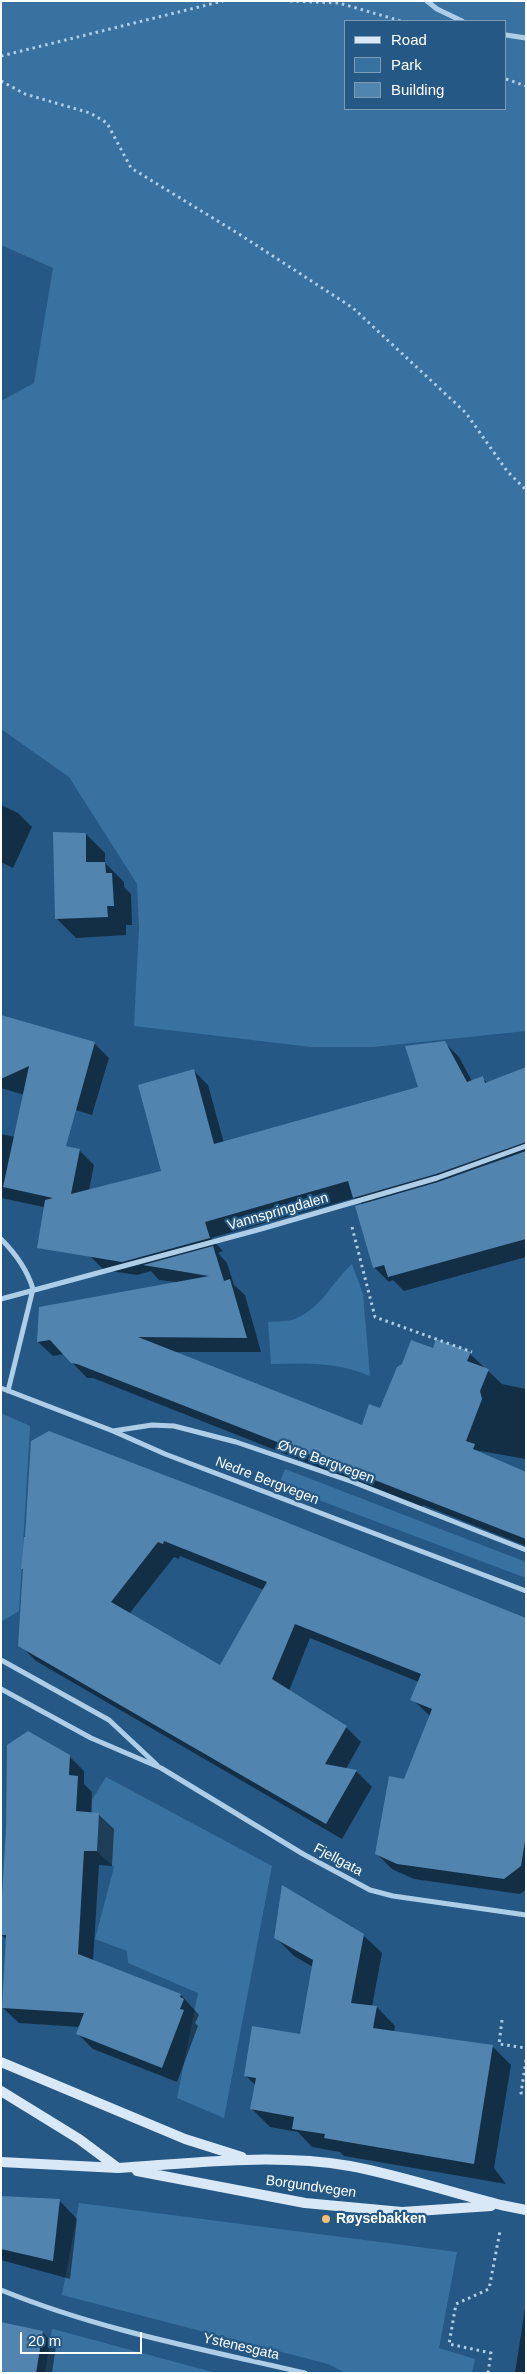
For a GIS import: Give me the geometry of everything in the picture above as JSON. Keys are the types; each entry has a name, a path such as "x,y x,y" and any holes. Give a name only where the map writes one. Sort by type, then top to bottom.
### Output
{"main road":[{"name":"Borgundvegen","path":"1,2062 186,2139 248,2159"},
{"name":"Borgundvegen","path":"1,2090 80,2139 118,2168 248,2159 310,2161 351,2166 503,2206 526,2210"},
{"name":"Borgundvegen","path":"1,2162 118,2168 170,2176 305,2203 402,2212 503,2206"}],"street":[{"path":"427,1 437,9 460,20"},
{"path":"507,34 526,38"},
{"name":"Vannspringdalen","path":"1,1299 437,1178 526,1146"},
{"path":"1,1239 16,1253 29,1277 33,1289 8,1391"},
{"name":"Nedre Bergvegen","path":"1,1388 113,1431 165,1454 526,1591"},
{"name":"Øvre Bergvegen","path":"113,1431 152,1425 174,1426 236,1442 353,1482 526,1550"},
{"name":"Fjellgata","path":"1,1660 108,1720 161,1768"},
{"name":"Fjellgata","path":"1,1689 90,1738 161,1768 304,1854 370,1890 393,1896 526,1915"},
{"name":"Ystenesgata","path":"1,2290 37,2305 106,2328 305,2373"}],"path":[{"path":"1,56 223,1"},
{"path":"290,1 339,3 396,20"},
{"path":"507,79 526,86"},
{"path":"1,81 25,94 90,113 107,123 131,168 239,234 353,308 466,413 507,471 526,490"},
{"path":"347,1204 375,1316 472,1352"},
{"path":"502,2020 498,2044 526,2048"},
{"path":"526,2060 521,2093 526,2093"},
{"path":"488,2373 491,2353 449,2344 456,2304 489,2289 503,2206"}],"green space":[{"path":"1,1 526,1 526,1031 373,1047 311,1047 134,1026 139,928 137,884 69,777 1,729 1,401 34,383 53,268 1,245"},
{"path":"352,1264 363,1294 370,1376 358,1371 334,1366 271,1364 268,1322 292,1320 305,1314 320,1301"},
{"path":"1,1413 30,1426 19,1611 1,1622"},
{"path":"285,1469 526,1562 526,1578 279,1485"},
{"path":"106,1777 272,1866 224,2118 177,2098 198,1993 128,1963 127,1951 95,1939 114,1867 93,1848 92,1800"},
{"path":"79,2203 457,2252 439,2348 475,2359 472,2373 346,2373 328,2364 62,2295"},
{"path":"53,2329 216,2373 45,2373"}],"building":[{"path":"53,832 86,833 86,862 105,862 106,873 112,873 114,906 107,906 108,917 55,919"},
{"path":"1,1015 95,1042 66,1146 80,1149 71,1194 161,1171 138,1085 194,1069 214,1144 418,1087 405,1046 445,1041 467,1082 483,1076 485,1083 526,1067 526,1142 436,1174 353,1198 348,1181 205,1222 210,1238 122,1262 37,1248 45,1200 53,1198 3,1187 29,1066 1,1079"},
{"path":"526,1151 526,1239 388,1277 384,1265 373,1268 355,1206 438,1182"},
{"path":"213,1246 224,1281 230,1279 247,1338 138,1337 362,1425 369,1404 380,1408 397,1367 402,1364 411,1340 433,1348 436,1339 471,1352 467,1361 489,1369 480,1391 482,1399 466,1441 475,1444 473,1449 526,1472 526,1539 71,1363 50,1340 37,1342 39,1307 209,1276 143,1265"},
{"path":"49,1431 261,1512 526,1618 526,1835 521,1866 504,1879 397,1864 375,1854 389,1776 404,1779 432,1709 410,1700 421,1674 295,1624 272,1679 347,1726 325,1764 357,1770 326,1824 18,1646 23,1569 21,1569 31,1441","holes":["164,1541 267,1582 220,1665 111,1602 158,1542 163,1544"]},
{"path":"28,1731 70,1755 69,1775 78,1776 76,1811 99,1813 97,1851 84,1851 78,1954 181,1994 180,1997 184,1999 180,2009 184,2010 162,2068 76,2034 84,2013 2,2008 6,1935 1,1935 1,1914 6,1828 7,1745"},
{"path":"282,1885 364,1934 351,2003 377,2006 373,2028 493,2045 474,2164 324,2138 325,2134 292,2129 294,2117 250,2109 256,2078 244,2076 252,2026 300,2034 313,1960 274,1938"},
{"path":"1,2196 60,2199 53,2261 1,2249"},
{"path":"1,2322 43,2331 36,2373 1,2373"}],"place":[{"name":"Røysebakken","path":"326,2219"}]}
